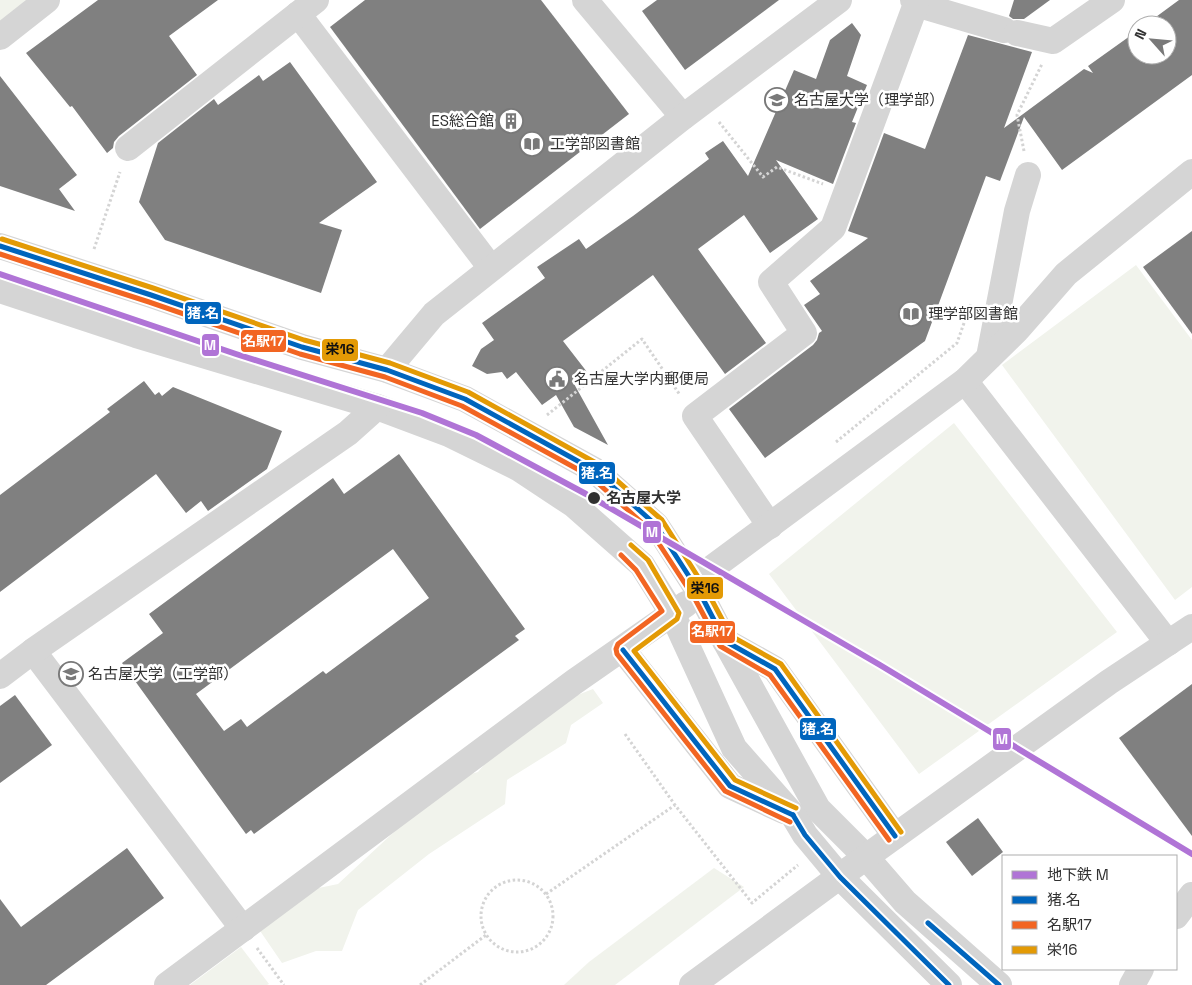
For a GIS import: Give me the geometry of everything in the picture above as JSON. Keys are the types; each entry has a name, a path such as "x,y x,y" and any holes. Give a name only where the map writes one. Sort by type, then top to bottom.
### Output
{"street":[{"path":"0,37 47,0"},
{"path":"585,0 693,110"},
{"path":"387,370 434,314 693,110 839,0"},
{"path":"770,526 695,416 804,333 771,282 833,228 914,2 1010,31 1054,41 1112,0"},
{"path":"128,148 307,7 491,268"},
{"path":"167,985 574,682 623,650 672,613 697,588 770,526 965,381 1017,330 1066,274 1192,172"},
{"path":"989,357 1017,211 1028,175"},
{"path":"0,246 302,347 387,370 465,399 594,470 656,525 697,588 818,809 866,857 905,902 1000,985"},
{"path":"0,290 136,335 377,407 449,434 518,468 574,505 642,565 672,613 734,748 793,815 805,835 840,877 949,985"},
{"path":"965,381 1168,644"},
{"path":"0,676 33,651 348,433 377,407"},
{"path":"692,985 1109,682 1192,627"},
{"path":"725,641 775,669 895,836"},
{"path":"623,650 730,786 793,815"},
{"path":"33,651 244,929"},
{"path":"1177,915 1192,895"},
{"path":"1132,985 1140,970"}],"path":[{"path":"1028,175 1017,114 1054,41"},
{"path":"693,110 763,177 777,167 846,192"},
{"path":"92,253 128,148"},
{"path":"830,446 957,343 973,298"},
{"path":"544,417 642,339 695,416"},
{"path":"625,734 675,805 752,903 817,849"},
{"path":"546,894 675,805"},
{"path":"521,880 532,882 546,894 553,911 553,923 548,935 540,944 529,951 517,953 504,950 494,944 486,935 481,913 484,902 490,892 499,884 521,880"},
{"path":"244,929 284,985"},
{"path":"420,985 486,935"}],"shaded area":[{"path":"0,0 36,0 0,28"},
{"path":"1136,265 1192,340 1192,587 1175,600 1002,365"},
{"path":"954,423 1117,632 919,774 769,574"},
{"path":"593,689 603,703 571,725 566,743 507,780 505,804 429,854 358,910 342,951 316,951 282,963 256,925 304,891 338,884 450,780 478,772 504,741 557,703"},
{"path":"714,868 744,887 615,985 564,985 589,962"},
{"path":"241,947 269,984 190,985"}],"building":[{"path":"98,0 218,0 169,36 197,75 119,136 114,142 113,148 107,153 72,106 70,107 26,53"},
{"name":"ES総合館","path":"365,0 541,0 629,114 480,229 330,27"},
{"path":"657,0 779,0 685,70 642,11"},
{"path":"1014,0 1050,0 1024,19 1013,19 1009,16"},
{"path":"1179,0 1192,0 1192,75 1062,170 1024,117 1000,181 986,176 925,341 765,458 729,409 817,340 819,333 822,331 804,305 820,294 810,281 868,238 848,231 884,133 925,149 968,35 1032,52 1004,128 1084,69 1093,73 1088,66 1127,38 1127,65 1177,65 1177,15 1159,15"},
{"path":"852,23 861,35 847,76 867,85 852,122 856,123 833,184 776,160 818,219 770,253 744,215 698,249 766,343 725,374 653,275 563,341 587,372 573,382 608,445 574,427 556,395 542,405 516,372 507,379 502,372 487,374 472,366 481,349 494,340 482,323 545,278 537,267 579,239 586,249 709,159 705,153 723,141 748,176 794,70 816,79 830,40"},
{"path":"290,62 377,182 319,223 342,230 321,293 165,240 139,202 158,143 214,99 218,105 259,75 263,81"},
{"path":"0,76 77,175 59,189 75,211 0,186"},
{"path":"1192,231 1192,334 1143,267"},
{"path":"144,381 155,395 159,392 162,396 173,387 282,431 267,469 208,511 201,501 186,513 156,474 0,592 0,495 110,412 107,409"},
{"path":"399,454 525,629 515,636 519,640 254,834 251,830 246,834 122,663 163,633 149,614 333,478 344,494","holes":["393,549 429,598 326,674 323,671 247,727 241,719 224,731 196,694"]},
{"path":"1192,684 1192,836 1119,738"},
{"path":"15,695 52,745 0,783 0,706"},
{"path":"978,818 1003,852 972,876 946,842"},
{"path":"127,848 164,898 46,985 0,985 0,899 21,927"}],"metro line":[{"name":"M","path":"0,274 236,354 422,413 476,435 586,494 880,665 1192,854"}],"transit line":[{"name":"栄16","path":"2,239 304,340 390,363 468,392 598,464 662,520 707,591 731,636 781,664 901,832"},
{"name":"猪.名","path":"0,246 302,347 387,370 465,399 594,470 656,525 701,595 725,641"},
{"name":"名駅17","path":"0,254 149,302 300,354 385,377 462,406 590,476 650,530 695,599 720,646 770,675 889,840"},
{"name":"栄16","path":"631,545 648,560 679,613 677,619 634,651 735,780 796,808"},
{"name":"名駅17","path":"621,555 636,570 662,611 618,644 617,654 725,791 790,822"},
{"name":"猪.名","path":"725,641 775,669 895,836"},
{"name":"猪.名","path":"623,650 730,786 793,815"},
{"name":"猪.名","path":"793,815 805,835 840,877 949,985"},
{"name":"猪.名","path":"928,923 999,985"}],"place":[{"name":"名古屋大学（理学部）","path":"777,100"},
{"name":"ES総合館","path":"511,121"},
{"name":"工学部図書館","path":"532,144"},
{"name":"理学部図書館","path":"911,314"},
{"name":"名古屋大学内郵便局","path":"557,379"},
{"name":"名古屋大学","path":"594,498"},
{"name":"名古屋大学（工学部）","path":"71,674"}]}
